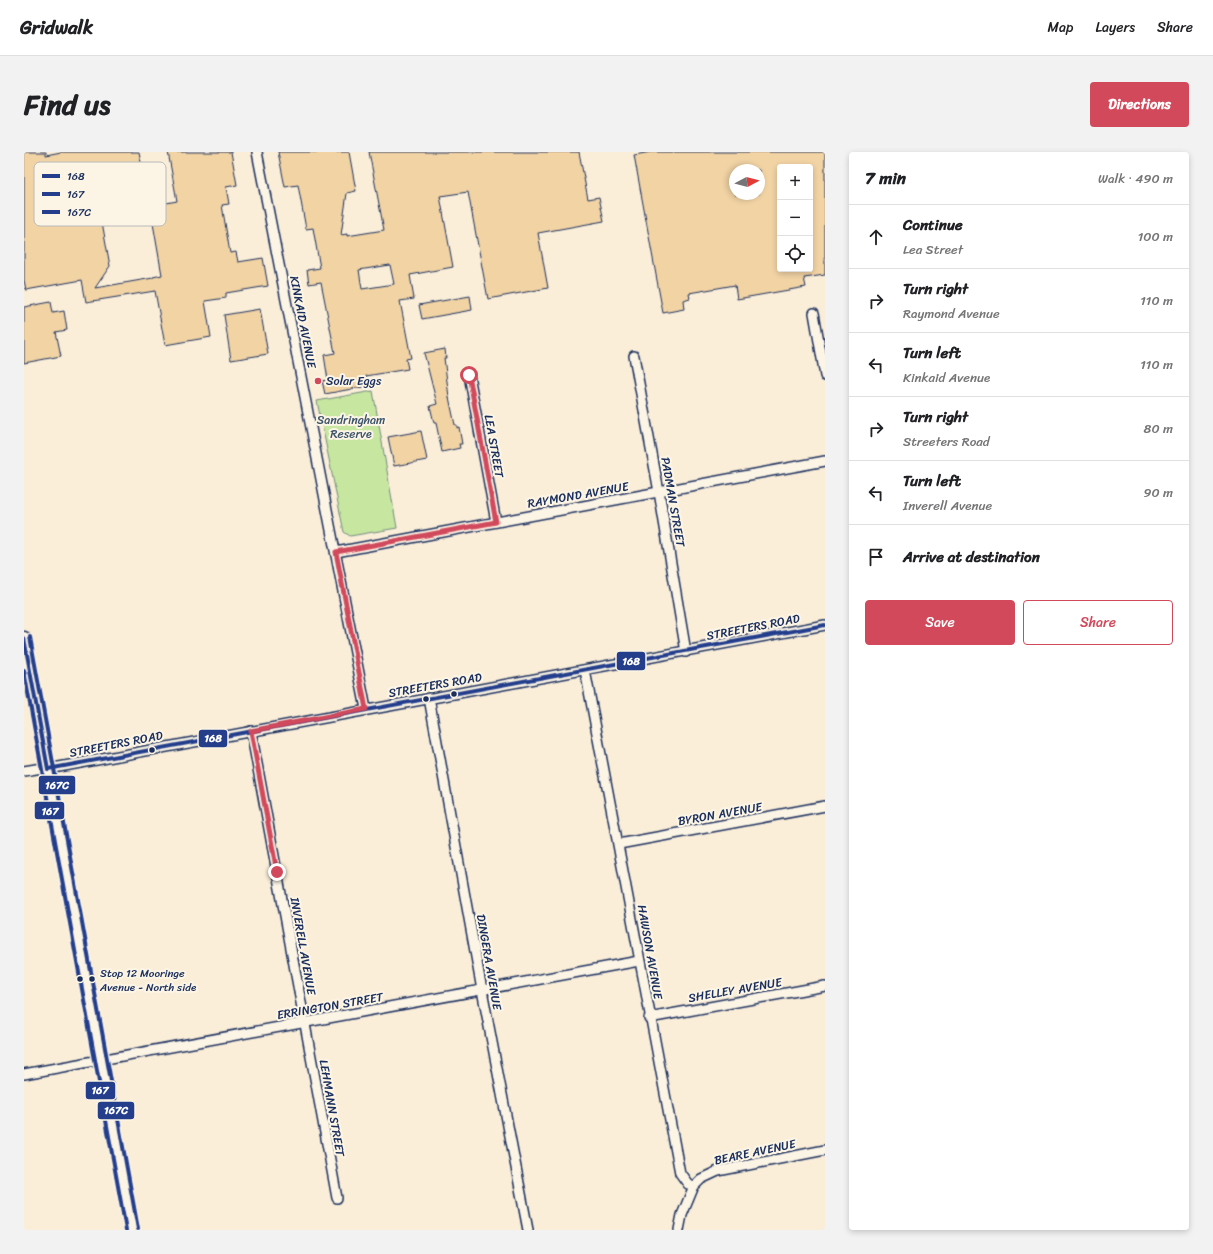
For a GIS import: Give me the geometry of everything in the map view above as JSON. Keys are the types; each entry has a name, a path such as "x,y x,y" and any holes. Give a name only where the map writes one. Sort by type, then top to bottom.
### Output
{"street":[{"name":"KINKAID AVENUE","path":"257,152 366,709"},
{"path":"814,313 825,376"},
{"name":"PADMAN STREET","path":"634,356 686,652"},
{"name":"LEA STREET","path":"469,375 496,522"},
{"name":"RAYMOND AVENUE","path":"336,552 825,461"},
{"name":"STREETERS ROAD","path":"24,771 48,768 686,652 825,625"},
{"path":"24,638 28,686 48,768 132,1230"},
{"name":"HAWSON AVENUE","path":"585,670 619,844 649,1018 680,1173 688,1184 694,1186"},
{"name":"DINGERA AVENUE","path":"429,698 482,990 528,1230"},
{"name":"INVERELL AVENUE","path":"251,731 305,1023"},
{"name":"BYRON AVENUE","path":"619,844 825,806"},
{"name":"ERRINGTON STREET","path":"24,1074 639,961"},
{"name":"SHELLEY AVENUE","path":"649,1018 825,986"},
{"name":"LEHMANN STREET","path":"305,1023 337,1198"},
{"name":"BEARE AVENUE","path":"694,1186 701,1179 718,1171 825,1150"},
{"path":"679,1230 682,1214 694,1186"}],"green space":[{"name":"Sandringham Reserve","path":"373,391 397,528 350,536 344,532 317,401"}],"building":[{"path":"24,152 46,152 46,155 61,152 139,152 141,162 34,162 34,226 103,226 110,266 95,288 153,278 162,275 153,226 166,226 166,203 177,201 168,152 231,152 237,185 226,187 229,204 222,205 230,253 236,252 238,262 263,258 268,286 226,293 226,298 205,301 211,337 165,345 155,291 86,302 82,280 26,290 24,280"},
{"path":"278,152 349,152 356,191 347,193 341,235 347,234 347,236 384,230 369,152 579,152 588,199 599,197 604,221 538,233 548,288 488,299 468,192 440,196 453,267 410,275 414,299 400,301 411,358 406,359 408,369 366,376 368,386 325,394 322,381 328,380 324,355 335,353 321,282 309,284 307,270 320,268 313,228 306,229 298,185 285,187","holes":["390,265 394,284 362,289 359,270"]},
{"path":"651,152 825,152 825,275 804,278 806,287 737,299 735,285 689,293 690,298 683,300 684,309 663,313 634,155"},
{"path":"470,296 472,310 422,319 419,305"},
{"path":"51,302 53,313 64,311 67,330 56,332 61,356 24,363 24,307"},
{"path":"260,309 268,354 231,360 224,315"},
{"path":"445,349 446,358 444,358 449,397 455,425 457,425 457,428 459,427 462,444 459,444 460,448 442,452 436,423 434,423 430,406 437,404 424,353"},
{"path":"421,431 427,460 394,466 388,437"}],"transit line":[{"name":"168","path":"48,769 825,625"},
{"name":"167C","path":"30,637 138,1229"},
{"name":"168","path":"24,638 48,769"},
{"name":"167","path":"24,671 126,1230"}],"place":[{"name":"Solar Eggs","path":"318,381"},
{"name":"Stop 12 Mooringe Avenue - North side","path":"92,979"}],"route":[{"path":"277,872 251,731 366,709 336,552 496,522 469,375"}]}
